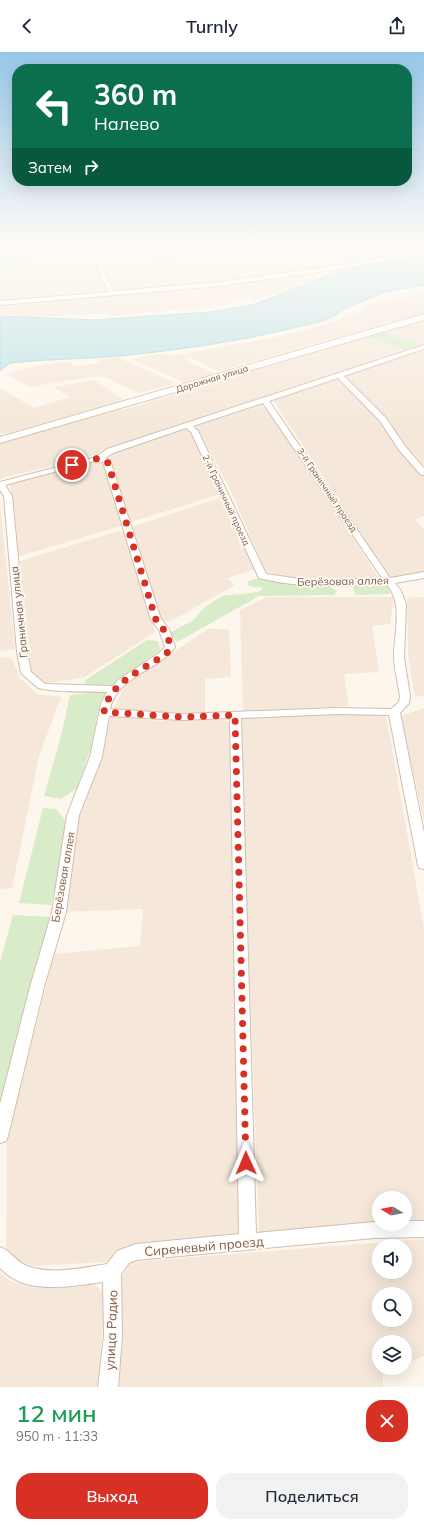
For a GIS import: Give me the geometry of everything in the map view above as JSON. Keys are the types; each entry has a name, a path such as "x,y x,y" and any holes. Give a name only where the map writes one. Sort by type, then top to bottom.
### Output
{"main road":[{"name":"Дорожная улица","path":"0,440 424,317"}],"street":[{"name":"Граничная улица","path":"115,689 72,687 52,688 42,686 26,673 22,652 8,496 0,484 99,458 110,451 266,401 424,347"},
{"path":"340,376 383,420 402,448 424,473"},
{"name":"3-й Граничный проезд","path":"266,401 269,403 388,581 394,586 401,604 399,657 405,696 404,703 394,712"},
{"name":"2-й Граничный проезд","path":"188,426 194,431 262,576"},
{"name":"Берёзовая аллея","path":"0,1136 37,987 59,912 67,865 73,815 96,757 106,704 115,689 122,682 163,655 170,647 164,629 156,620 108,463 99,458"},
{"name":"Берёзовая аллея","path":"262,576 300,583 388,581 424,575"},
{"path":"104,712 181,717 337,711 394,712 424,865"},
{"path":"235,715 248,1243"},
{"name":"Сиреневый проезд","path":"112,1272 123,1257 136,1252 248,1243 374,1230 424,1229"},
{"path":"0,1255 4,1262 26,1276 41,1279 112,1272"},
{"name":"улица Радио","path":"108,1387 113,1336 112,1272"}],"shaded area":[{"path":"0,306 212,306 109,316 106,314 26,317 0,314"},
{"path":"364,306 424,306 424,314 218,371 189,357 184,358 214,374 183,382 131,359 155,354 177,355 287,335 337,321 364,310"},
{"path":"424,321 424,344 420,345 383,332"},
{"path":"368,337 403,350 298,387 102,450 101,452 80,460 5,477 0,480 0,441 118,409 123,410"},
{"path":"424,349 424,465 345,376"},
{"path":"119,358 176,383 139,393 105,377 89,377 30,387 6,374 39,365 69,362 74,366 101,363 95,360"},
{"path":"338,378 377,417 399,449 424,476 424,516 415,519 424,530 424,573 390,579 273,400"},
{"path":"95,380 125,401 0,435 0,389 34,408 70,397 53,387"},
{"path":"264,403 303,460 378,577 299,581 266,572 229,487 196,425"},
{"path":"187,429 192,430 221,494 131,522 108,453"},
{"path":"96,460 102,460 124,525 17,557 10,481"},
{"path":"222,497 256,569 227,578 235,585 169,622 160,620 132,527"},
{"path":"0,502 15,649 0,651"},
{"path":"119,531 124,532 155,632 85,677 45,684 27,669 29,643 20,561"},
{"path":"267,597 394,597 390,624 372,626 379,672 344,674 349,706 243,712 240,610"},
{"path":"424,597 424,696 415,697 408,655 407,598"},
{"path":"208,629 229,629 231,677 205,679 205,712 158,713 114,708 126,684"},
{"path":"11,657 20,678 37,694 61,697 39,756 12,888 0,889 0,658"},
{"path":"424,708 424,822 401,716"},
{"path":"312,715 386,715 424,928 424,1223 412,1224 412,1191 372,1191 372,1225 259,1233 240,718"},
{"path":"111,717 162,721 223,720 231,723 239,1242 109,1262 31,1266 6,1254 7,1140 54,954 140,946 143,909 63,912 80,807"},
{"path":"424,1239 424,1356 412,1361 412,1335 372,1335 372,1375 383,1375 383,1387 112,1387 121,1278 131,1262 372,1243 372,1279 412,1279 412,1240"},
{"path":"0,1273 12,1282 42,1286 93,1283 105,1294 98,1387 0,1387"}],"green space":[{"path":"383,332 420,345 403,350 368,337"},
{"path":"258,578 302,586 330,587 337,591 334,595 259,596 177,642 169,633 192,621 205,607 222,596 259,592 263,588 249,586 247,582"},
{"path":"352,585 388,585 390,594 356,595"},
{"path":"147,640 158,641 160,650 114,684 88,686 84,681"},
{"path":"106,692 100,702 91,748 77,788 61,799 44,796 62,732 70,695"},
{"path":"43,808 56,809 65,820 61,863 51,905 19,903"},
{"path":"13,915 50,917 0,1105 0,962"}],"water":[{"path":"244,306 351,306 326,320 250,337 185,348 119,356 10,363 0,371 0,316 94,320 211,312"}],"route":[{"path":"72,465 99,458 106,460 108,463 156,620 164,629 170,647 168,652 122,682 112,693 106,704 104,712 151,717 235,715 246,1163"}]}
